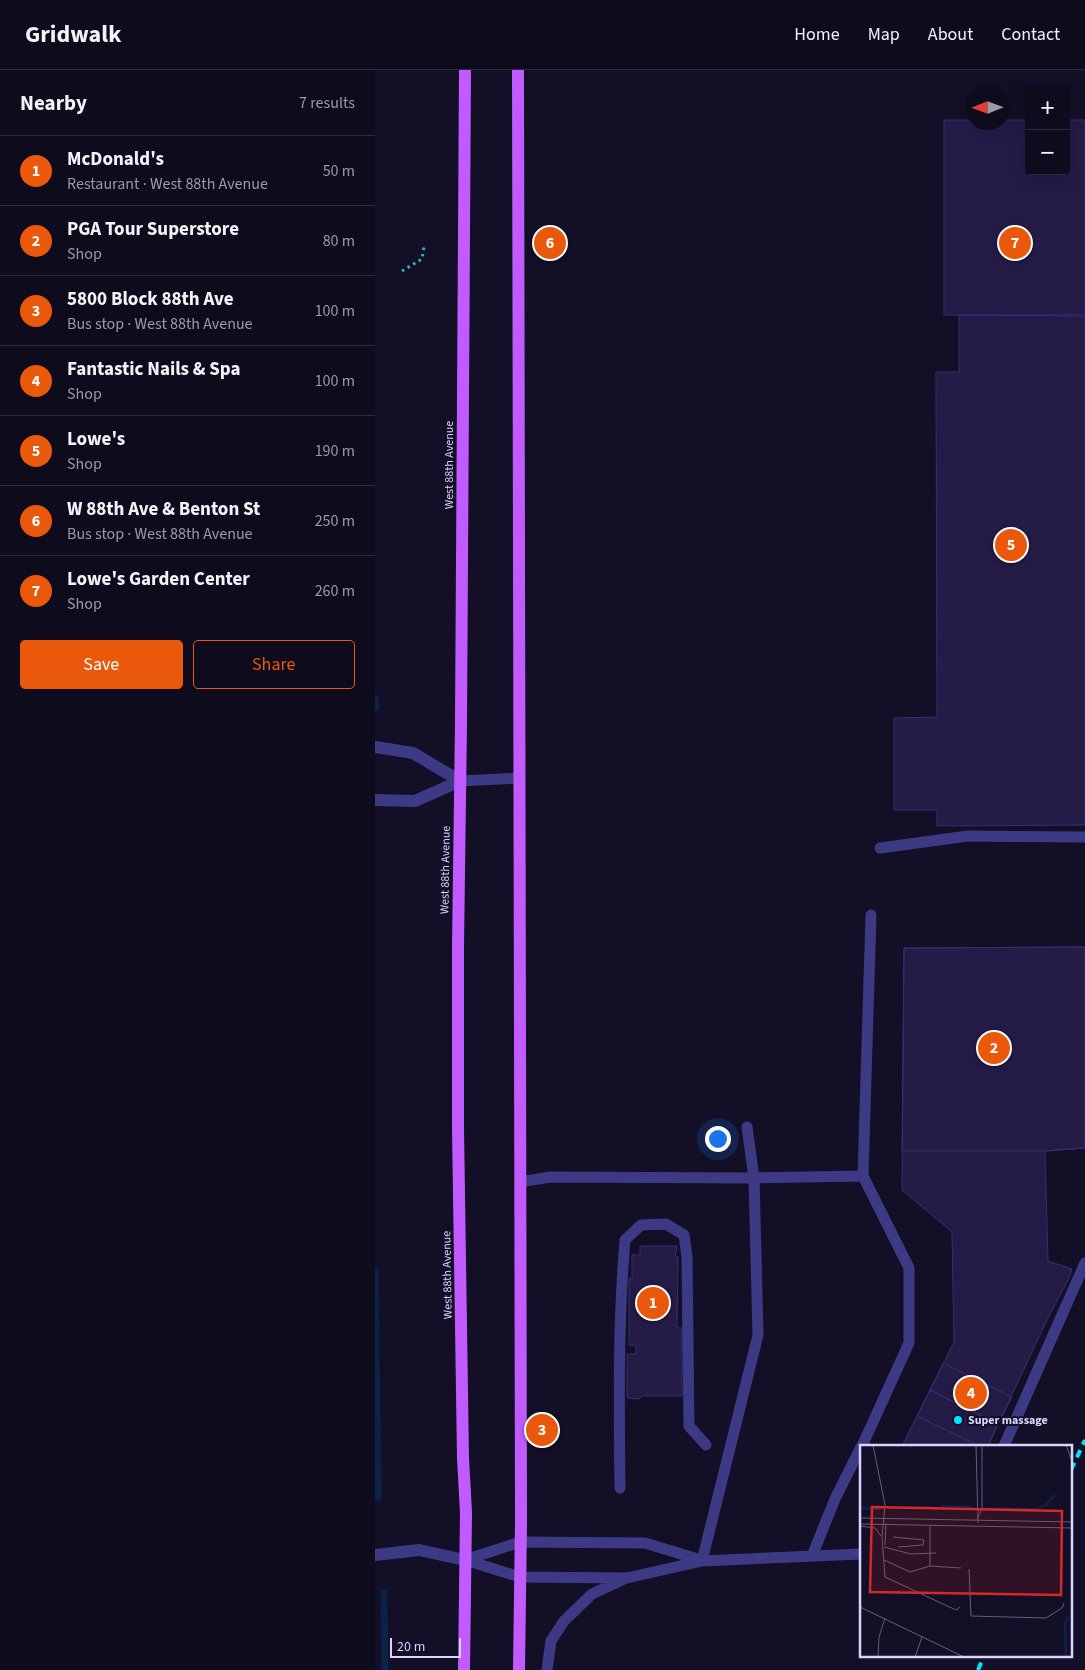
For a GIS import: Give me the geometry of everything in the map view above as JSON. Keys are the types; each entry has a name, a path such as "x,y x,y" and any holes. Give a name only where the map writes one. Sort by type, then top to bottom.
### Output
{"main road":[{"name":"West 88th Avenue","path":"464,1670 465,1513 458,1128 458,927 465,70"},
{"path":"518,70 519,1670"}],"street":[{"path":"375,746 413,753 460,780"},
{"path":"375,800 415,801 460,780"},
{"path":"375,1555 419,1550 465,1560"}],"lane":[{"path":"460,780 519,778"},
{"path":"880,848 968,836 1085,837"},
{"path":"862,1445 909,1344 909,1268 863,1176 871,915"},
{"path":"702,1561 758,1335 755,1178 747,1127"},
{"path":"520,1182 550,1177 755,1178 863,1176"},
{"path":"620,1488 619,1403 625,1240 641,1225 666,1224 684,1235 687,1258 689,1426 705,1446"},
{"path":"1004,1445 1085,1263"},
{"path":"812,1556 835,1499 860,1449"},
{"path":"465,1560 520,1542 645,1543 702,1561"},
{"path":"547,1670 551,1641 564,1621 592,1594 627,1578 702,1561 860,1554"},
{"path":"465,1560 520,1577 627,1578"}],"path":[{"path":"402,271 422,259 424,247"}],"building":[{"path":"944,120 965,120 965,130 1010,130 1010,120 1025,120 1025,175 1070,175 1070,120 1085,120 1085,315 944,315"},
{"path":"959,315 1085,316 1085,825 937,826 937,810 894,810 894,718 937,717 936,372 959,372"},
{"path":"1085,947 1085,1148 1045,1151 1048,1261 1072,1269 988,1445 902,1445 954,1342 952,1232 902,1190 904,948"},
{"path":"1085,947 1085,1148 1045,1151 902,1151 904,948"},
{"path":"640,1246 677,1246 675,1257 678,1257 677,1328 682,1328 682,1396 627,1398 627,1354 636,1354 636,1346 629,1345 629,1278 632,1278 632,1255 640,1255"},
{"path":"943,1363 1012,1397 998,1424 930,1390"},
{"name":"Super massage","path":"930,1390 998,1424 988,1445 977,1445 917,1416"}],"waterway":[{"path":"375,698 376,708"},
{"path":"375,1271 378,1498"},
{"path":"384,1592 385,1670"}],"railway":[{"path":"1073,1466 1085,1440"},
{"path":"978,1670 983,1658"}],"place":[{"name":"W 88th Ave & Benton St","path":"550,243"},
{"name":"Lowe's Garden Center","path":"1015,243"},
{"name":"Lowe's","path":"1011,545"},
{"name":"PGA Tour Superstore","path":"994,1048"},
{"name":"McDonald's","path":"653,1303"},
{"name":"Fantastic Nails & Spa","path":"971,1393"},
{"name":"Super massage","path":"958,1420"},
{"name":"5800 Block 88th Ave","path":"542,1430"}]}
